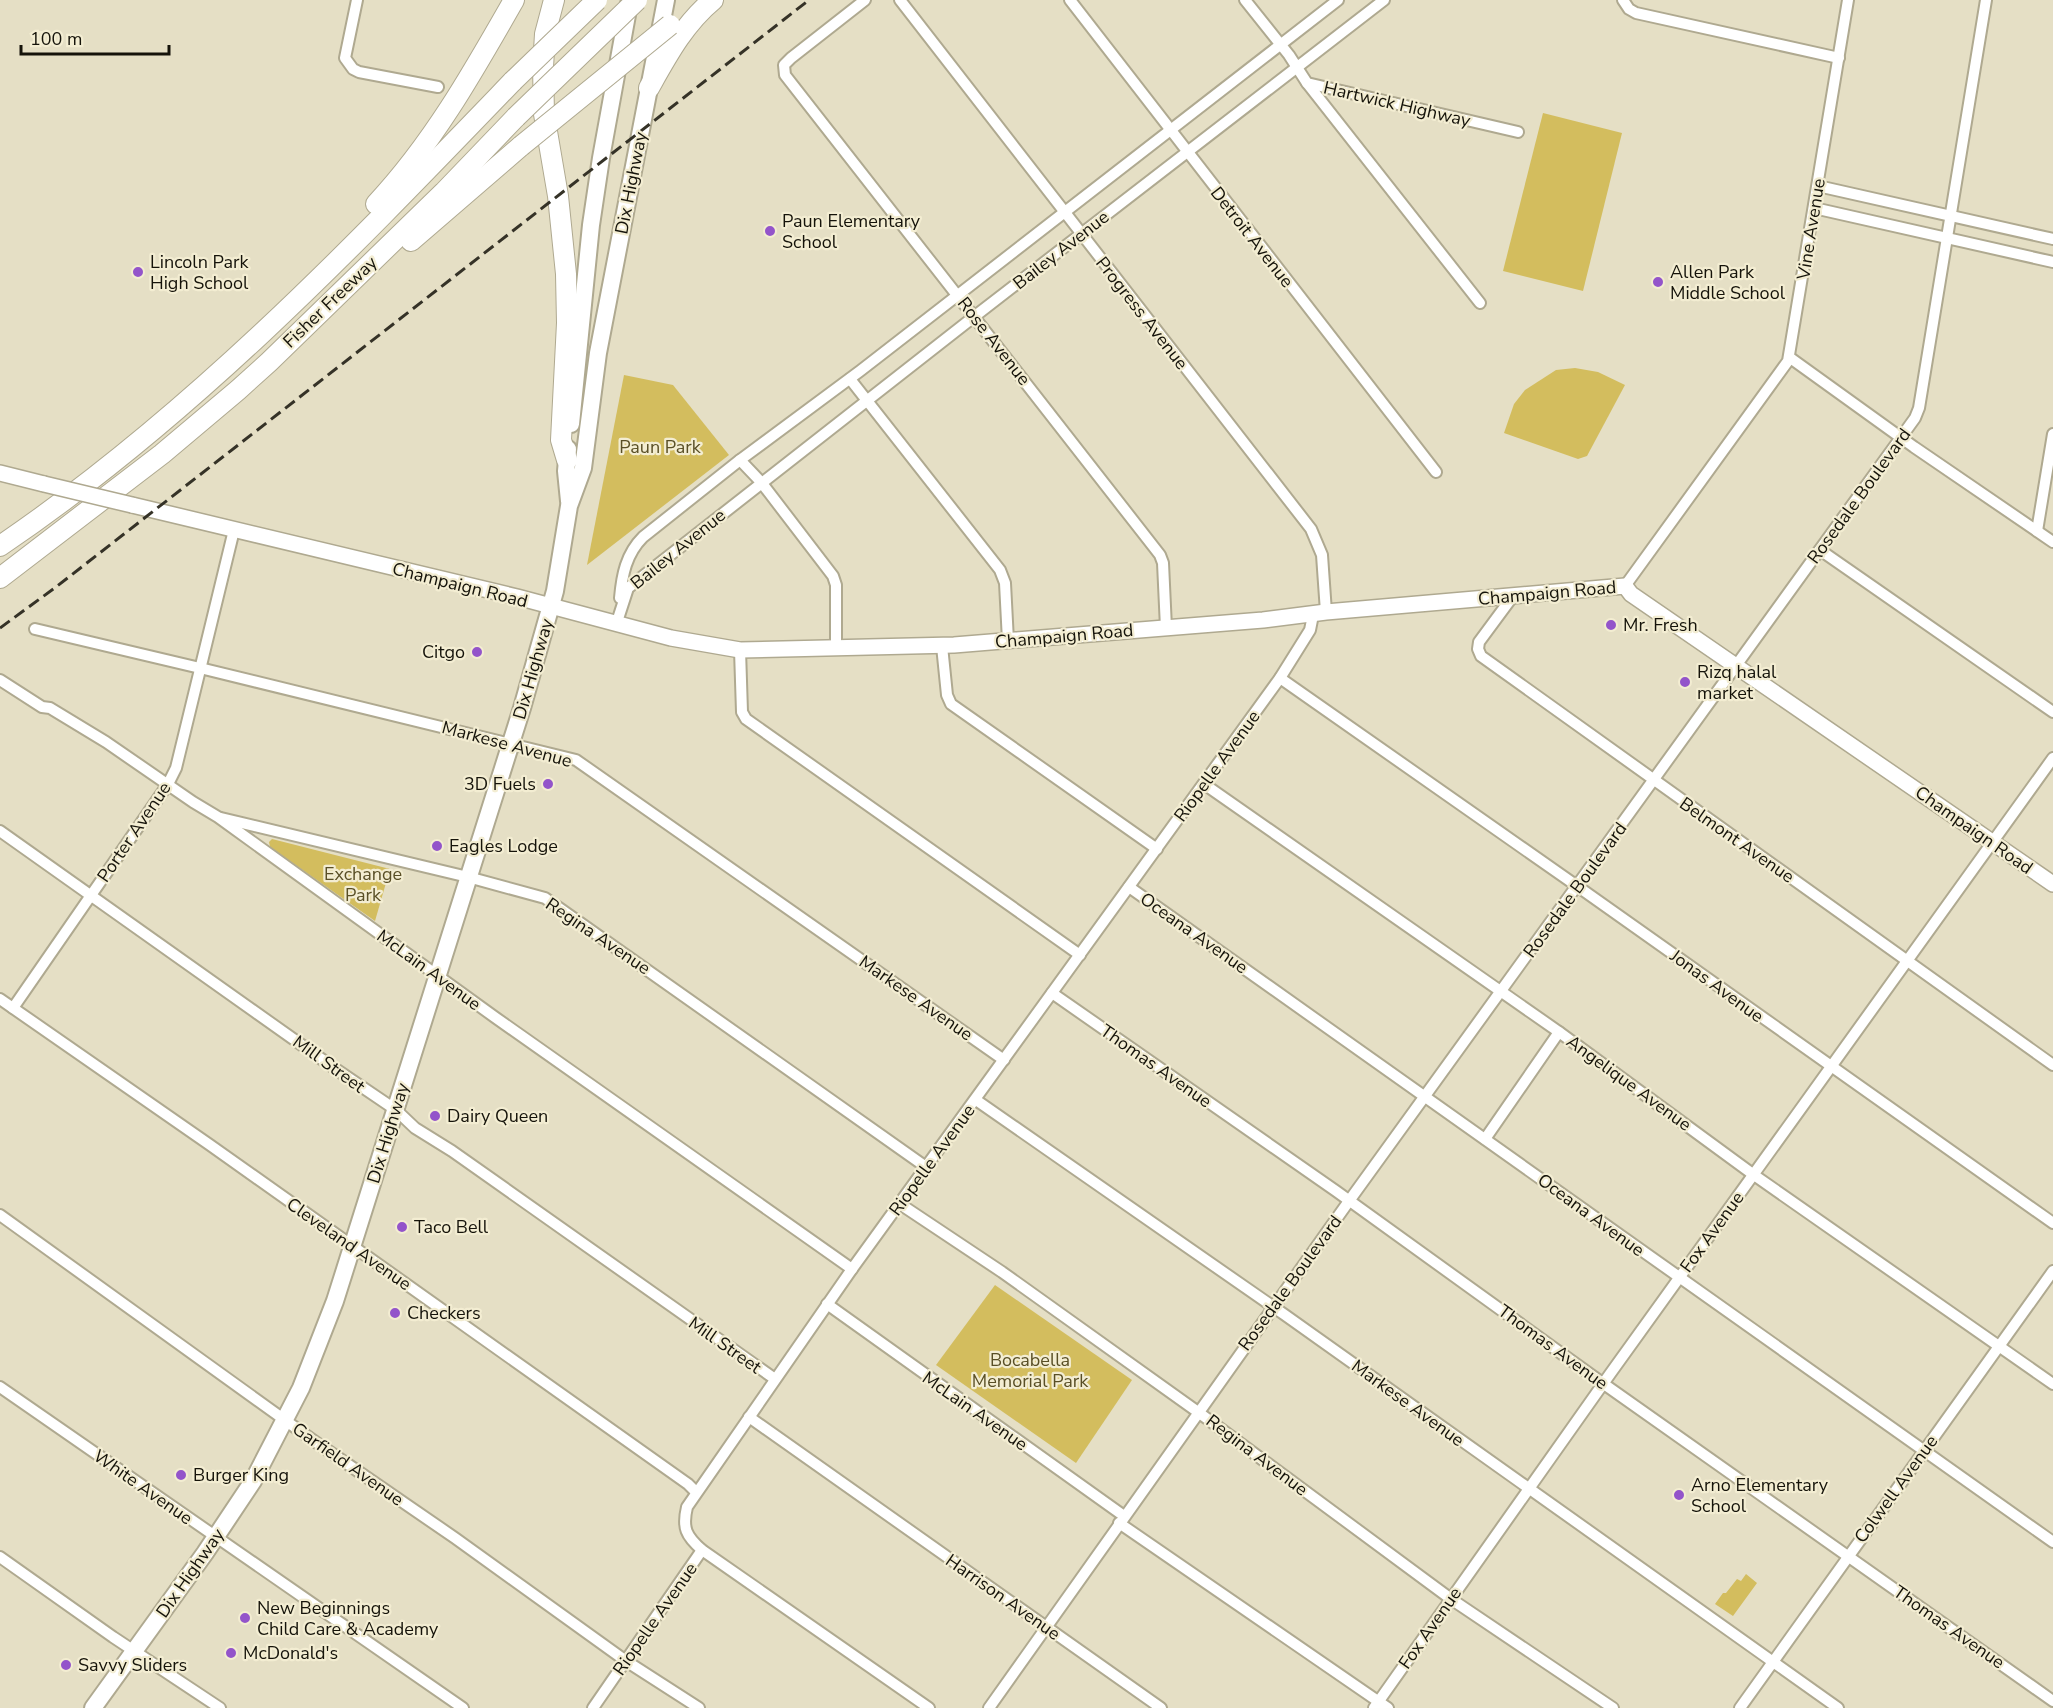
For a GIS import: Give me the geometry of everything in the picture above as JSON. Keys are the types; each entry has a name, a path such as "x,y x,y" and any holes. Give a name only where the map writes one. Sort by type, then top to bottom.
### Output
{"highway":[{"path":"321,277 326,261 343,239 400,178 439,125 474,71 514,0"},
{"path":"554,0 545,34 544,114 558,196 566,274 567,323 561,440 567,460"},
{"name":"Fisher Freeway","path":"0,546 152,431 219,374 321,277 513,81 597,0"},
{"name":"Fisher Freeway","path":"0,578 178,440 269,362 637,0"},
{"path":"330,302 353,292 521,146 670,25 695,0"},
{"path":"649,88 678,38 690,22 713,0"}],"main road":[{"name":"Dix Highway","path":"569,507 567,460 591,225 630,0"},
{"name":"Dix Highway","path":"93,1708 216,1537 253,1481 286,1420 321,1340 353,1246 511,744 551,608 569,507 583,468 598,353 666,0"}],"street":[{"path":"357,0 345,58 349,64 359,72 438,87"},
{"name":"Rose Avenue","path":"865,0 791,58 783,68 785,75 1160,555 1163,563 1166,628"},
{"name":"Progress Avenue","path":"900,0 1311,529 1322,555 1320,614"},
{"name":"Detroit Avenue","path":"1070,0 1436,472"},
{"name":"Hartwick Highway","path":"1245,0 1281,44 1306,83 1518,132"},
{"name":"Bailey Avenue","path":"616,625 622,578 635,545 740,460 850,379 1338,0"},
{"name":"Bailey Avenue","path":"616,625 628,588 761,482 1384,0"},
{"name":"Vine Avenue","path":"1625,586 1783,370 1789,357 1848,0"},
{"name":"Rosedale Boulevard","path":"989,1708 1349,1201 1915,418 1919,408 1986,0"},
{"path":"1624,2 1636,13 1839,58"},
{"path":"1306,83 1480,303"},
{"path":"1818,186 2053,239"},
{"path":"1814,208 2053,262"},
{"path":"1789,357 1901,438 2053,542"},
{"path":"850,379 1000,570 1005,583 1008,641"},
{"path":"2037,531 2053,434"},
{"path":"740,460 761,482 833,576 836,585 836,648"},
{"name":"Champaign Road","path":"0,473 517,597 671,639 740,650 942,646 1625,586 1631,594 2053,884"},
{"name":"Porter Avenue","path":"13,1008 168,784 176,768 234,530"},
{"path":"1820,550 2053,712"},
{"name":"Belmont Avenue","path":"1513,596 1479,642 1478,650 1481,656 2053,1065"},
{"name":"Riopelle Avenue","path":"593,1708 702,1550 688,1536 684,1521 687,1507 696,1492 852,1269 1280,678 1320,614"},
{"name":"Markese Avenue","path":"35,629 576,760 1004,1060"},
{"path":"942,646 947,695 951,704 1157,849"},
{"path":"740,650 742,712 746,719 1080,955"},
{"name":"Jonas Avenue","path":"1280,678 2053,1223"},
{"name":"McLain Avenue","path":"0,680 42,707 50,708 106,742 218,818 515,1032 852,1269"},
{"name":"Fox Avenue","path":"1376,1705 1603,1384 2053,758"},
{"name":"Angelique Avenue","path":"1204,784 1559,1032 1754,1175 2053,1384"},
{"name":"Regina Avenue","path":"218,818 468,877 545,898 926,1167"},
{"name":"Mill Street","path":"0,831 346,1077 396,1110 415,1128 452,1151 776,1379"},
{"name":"Oceana Avenue","path":"1129,887 2053,1542"},
{"name":"Thomas Avenue","path":"1052,993 2053,1701"},
{"name":"Cleveland Avenue","path":"0,999 353,1246 688,1484 696,1492"},
{"path":"1485,1139 1559,1032"},
{"name":"Markese Avenue","path":"976,1100 1273,1307 1838,1708"},
{"name":"Regina Avenue","path":"900,1204 1002,1272 1198,1412 1451,1599 1613,1708"},
{"name":"Garfield Avenue","path":"0,1215 626,1661 699,1708"},
{"name":"Colwell Avenue","path":"1740,1708 2053,1271"},
{"name":"McLain Avenue","path":"827,1304 1376,1705 1388,1708"},
{"name":"White Avenue","path":"0,1388 463,1708"},
{"name":"Harrison Avenue","path":"749,1417 1161,1708"},
{"path":"702,1550 929,1708"},
{"path":"0,1557 220,1708"}],"green space":[{"path":"1543,113 1622,133 1583,291 1503,271"},
{"path":"1575,368 1598,372 1625,385 1587,456 1578,459 1504,433 1514,404 1525,390 1556,370"},
{"name":"Paun Park","path":"624,375 673,385 729,455 587,565"},
{"name":"Exchange Park","path":"272,839 390,869 375,921 270,847 269,842"},
{"name":"Bocabella Memorial Park","path":"995,1285 1132,1380 1076,1463 936,1365"},
{"path":"1746,1574 1757,1583 1733,1616 1715,1604 1737,1579 1741,1581"}],"railway":[{"path":"0,628 56,587 809,0"}],"place":[{"name":"Paun Elementary School","path":"770,231"},
{"name":"Lincoln Park High School","path":"138,272"},
{"name":"Allen Park Middle School","path":"1658,282"},
{"name":"Mr. Fresh","path":"1611,625"},
{"name":"Citgo","path":"477,652"},
{"name":"Rizq halal market","path":"1685,682"},
{"name":"3D Fuels","path":"548,784"},
{"name":"Eagles Lodge","path":"437,846"},
{"name":"Dairy Queen","path":"435,1116"},
{"name":"Taco Bell","path":"402,1227"},
{"name":"Checkers","path":"395,1313"},
{"name":"Burger King","path":"181,1475"},
{"name":"Arno Elementary School","path":"1679,1495"},
{"name":"New Beginnings Child Care & Academy","path":"245,1618"},
{"name":"McDonald's","path":"231,1653"},
{"name":"Savvy Sliders","path":"66,1665"}]}
